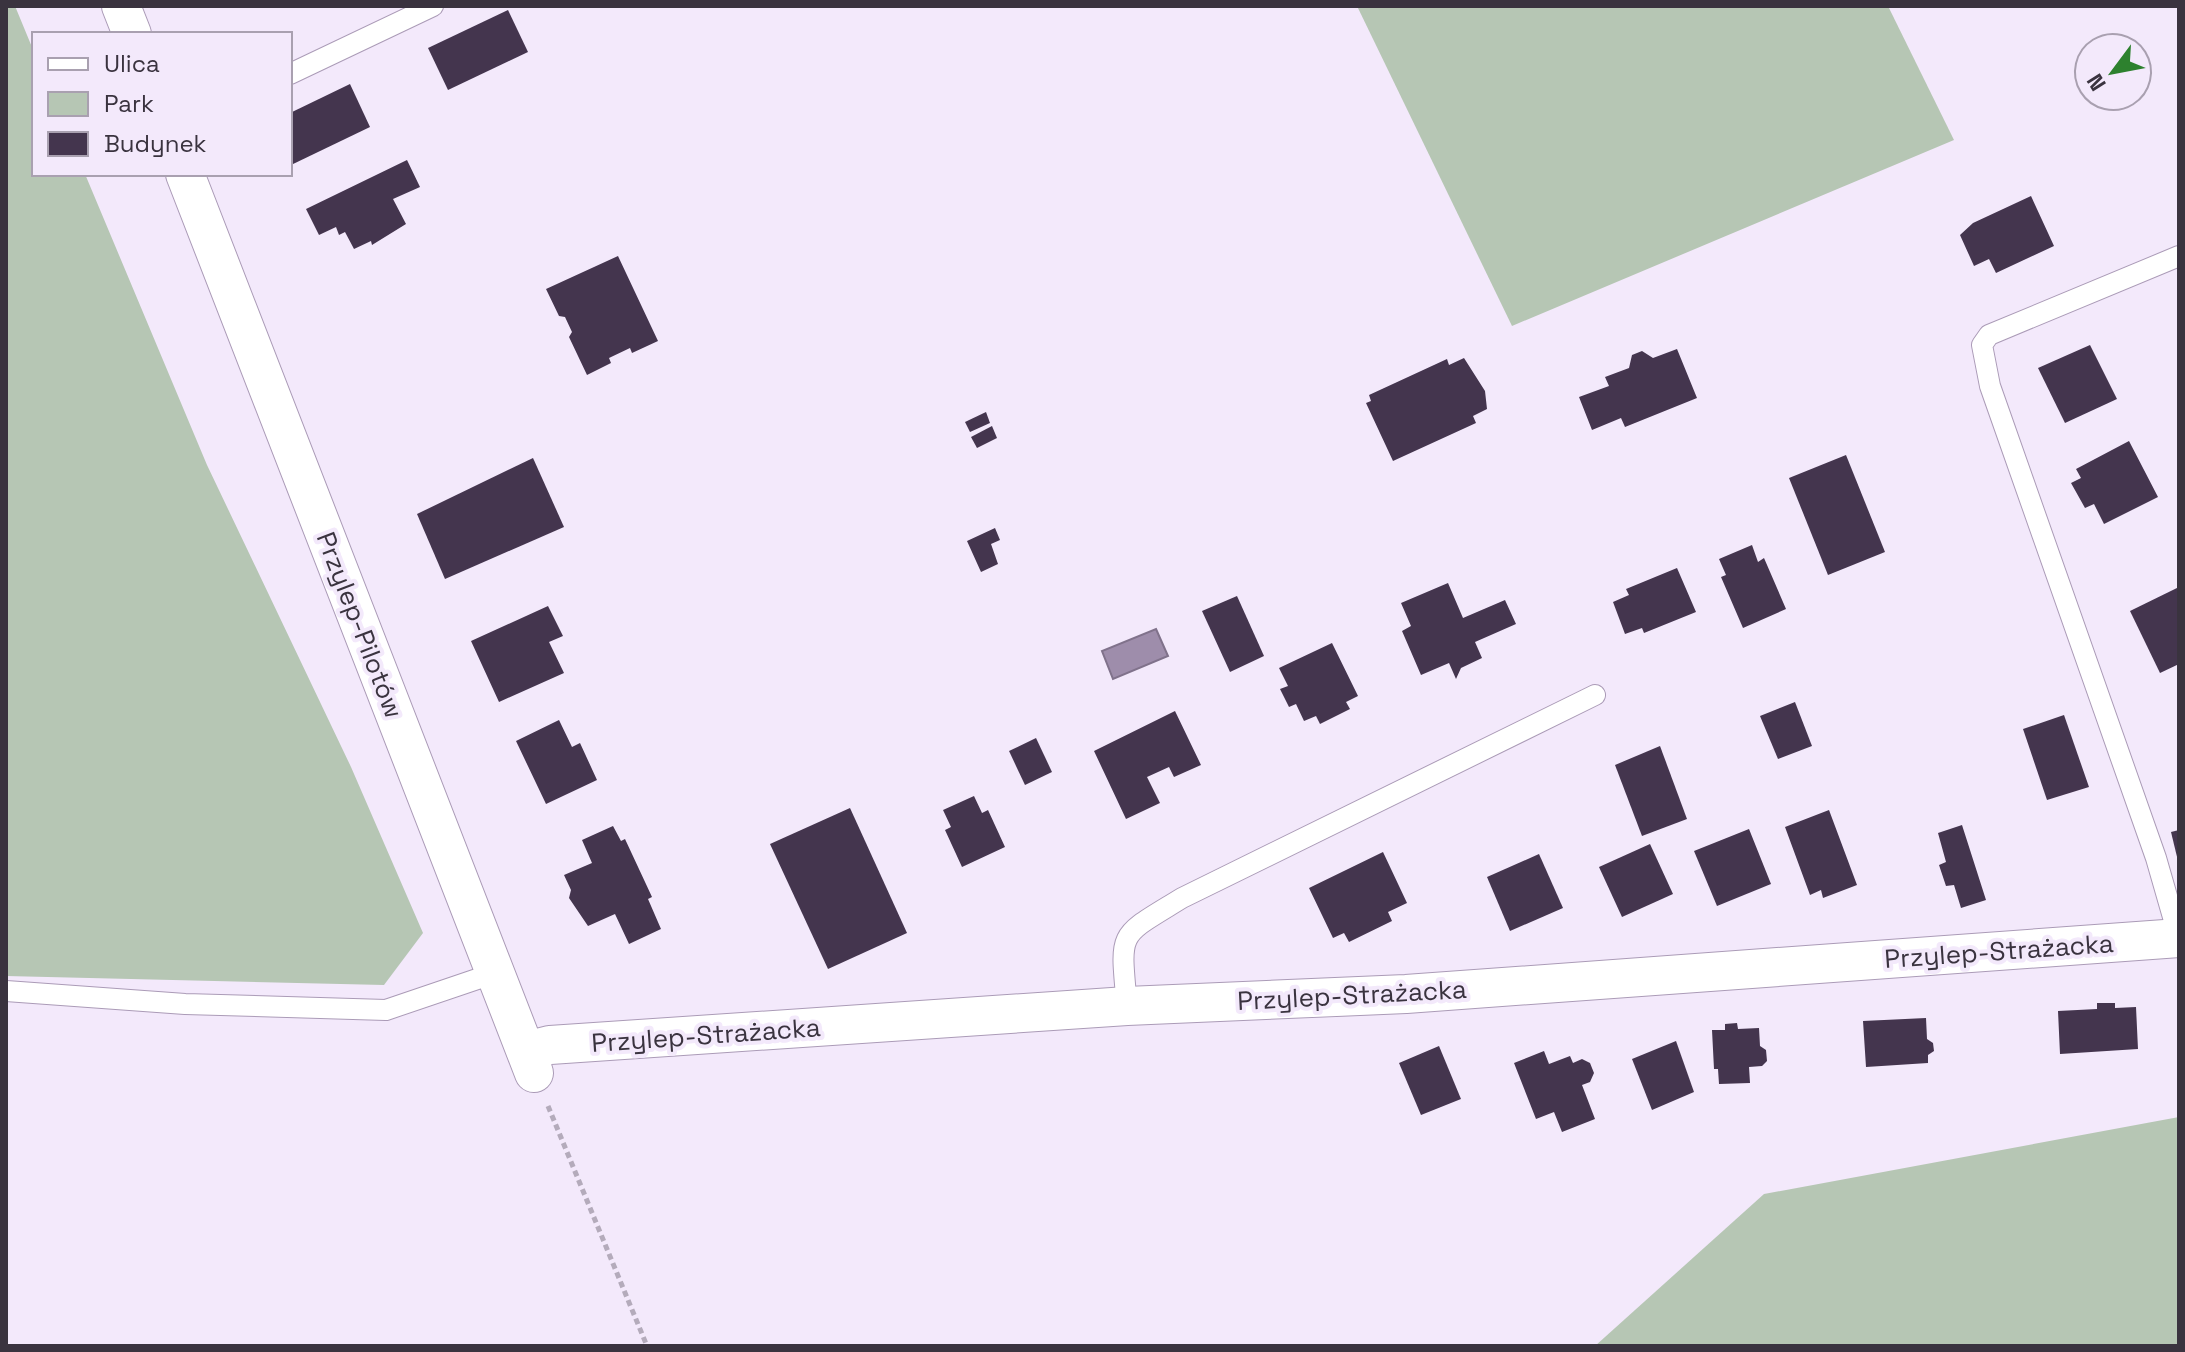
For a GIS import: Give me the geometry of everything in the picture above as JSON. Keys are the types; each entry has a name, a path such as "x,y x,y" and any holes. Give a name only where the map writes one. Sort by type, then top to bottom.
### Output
{"street":[{"path":"121,6 131,32"},
{"name":"Przylep-Pilotów","path":"186,176 531,1063"},
{"name":"Przylep-Strażacka","path":"531,1063 550,1045 1127,1006 1406,994 2179,938"}],"lane":[{"path":"292,73 433,6"},
{"name":"Przylep-Strażacka","path":"2179,256 1989,335 1982,345 1990,386 2156,858 2179,938"},
{"path":"1127,1006 1122,951 1129,930 1182,898 1595,695"},
{"path":"6,991 185,1004 386,1010 495,973"}],"path":[{"path":"531,1063 647,1346"}],"green space":[{"path":"6,6 15,6 32,47 32,176 86,176 207,465 351,767 423,933 384,985 6,976"},
{"path":"1357,6 1888,6 1954,140 1512,326"},
{"path":"2179,1117 2179,1346 1595,1346 1764,1194"}],"shaded area":[{"path":"1156,629 1168,656 1113,679 1102,651"}],"building":[{"path":"508,10 528,52 448,90 428,48"},
{"path":"350,84 370,127 292,165 292,112"},
{"path":"407,160 420,187 393,199 406,224 372,245 371,241 354,249 345,232 339,235 336,227 319,235 306,209"},
{"path":"2031,196 2054,246 1996,273 1989,259 1974,266 1960,235 1973,223"},
{"path":"618,256 658,341 632,353 630,348 609,358 611,363 587,375 569,337 572,332 565,317 559,316 546,289"},
{"path":"2090,345 2117,399 2065,423 2038,368"},
{"path":"1677,349 1697,398 1625,427 1621,418 1592,430 1579,397 1609,386 1605,377 1629,368 1632,355 1642,351 1653,358"},
{"path":"1464,358 1485,391 1487,409 1473,416 1476,423 1393,461 1366,403 1371,401 1369,395 1447,359 1449,365"},
{"path":"986,412 990,423 970,432 965,422"},
{"path":"992,426 997,438 977,448 971,437"},
{"path":"2129,441 2158,497 2104,524 2094,504 2085,508 2071,483 2081,478 2076,469"},
{"path":"1846,455 1885,552 1828,575 1789,478"},
{"path":"533,458 564,527 445,579 417,514"},
{"path":"995,528 1000,540 991,544 998,564 981,572 967,541"},
{"path":"1752,545 1758,562 1764,558 1786,609 1743,628 1721,577 1726,575 1719,559"},
{"path":"1677,568 1696,612 1644,633 1642,628 1625,634 1613,602 1629,595 1626,589"},
{"path":"1448,583 1463,618 1505,600 1516,624 1475,642 1482,658 1461,668 1456,679 1449,663 1421,675 1402,631 1411,626 1401,603"},
{"path":"2179,587 2179,664 2160,673 2130,611"},
{"path":"1237,596 1264,656 1230,672 1202,611"},
{"path":"548,606 563,636 549,642 564,673 499,702 471,641"},
{"path":"1332,643 1358,696 1346,702 1350,709 1320,724 1316,716 1304,721 1296,704 1289,707 1280,689 1288,686 1279,668"},
{"path":"1795,702 1812,746 1778,759 1760,716"},
{"path":"1175,711 1201,765 1174,777 1169,767 1147,777 1160,803 1126,819 1094,751"},
{"path":"2064,715 2089,787 2047,800 2023,729"},
{"path":"559,720 572,747 580,743 597,780 546,804 516,741"},
{"path":"1036,738 1052,772 1025,785 1009,751"},
{"path":"1660,746 1687,819 1642,836 1615,765"},
{"path":"974,796 982,813 988,810 1005,847 962,867 945,830 951,827 943,810"},
{"path":"850,808 907,933 828,969 770,844"},
{"path":"1829,810 1857,885 1823,898 1821,890 1810,895 1785,827"},
{"path":"1962,825 1986,900 1961,908 1954,885 1946,886 1939,865 1946,862 1938,833"},
{"path":"613,826 621,841 625,839 652,897 648,899 661,929 629,944 615,914 588,926 569,898 571,890 564,875 592,863 582,840"},
{"path":"1749,829 1771,884 1717,906 1694,851"},
{"path":"2179,830 2179,861 2178,861 2171,832"},
{"path":"1650,844 1673,894 1622,917 1599,867"},
{"path":"1383,852 1407,903 1388,912 1392,921 1349,942 1344,933 1333,938 1309,888"},
{"path":"1539,854 1563,908 1510,931 1487,877"},
{"path":"2097,1003 2115,1003 2115,1008 2136,1007 2138,1049 2060,1054 2058,1011 2097,1009"},
{"path":"1926,1018 1927,1039 1933,1043 1934,1051 1928,1055 1928,1063 1866,1067 1863,1021"},
{"path":"1737,1023 1738,1029 1759,1028 1760,1046 1766,1050 1767,1061 1762,1066 1749,1067 1750,1083 1719,1084 1718,1069 1714,1069 1712,1030 1725,1030 1725,1024"},
{"path":"1676,1041 1694,1092 1652,1110 1632,1059"},
{"path":"1439,1046 1461,1099 1421,1115 1399,1063"},
{"path":"1544,1051 1549,1064 1570,1056 1573,1063 1582,1059 1590,1063 1594,1073 1590,1082 1582,1085 1595,1119 1562,1132 1554,1112 1536,1119 1514,1063"}]}
